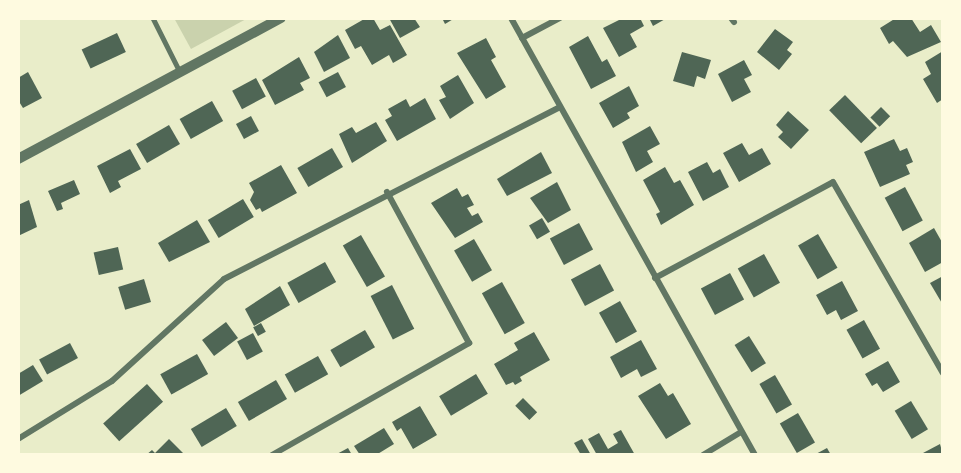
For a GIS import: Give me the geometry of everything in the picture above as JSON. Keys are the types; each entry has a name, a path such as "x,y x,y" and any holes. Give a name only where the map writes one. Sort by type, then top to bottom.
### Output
{"street":[{"path":"18,159 281,18"},
{"path":"511,18 755,455"},
{"path":"522,38 560,18"},
{"path":"18,439 111,381 224,279 387,192 560,106"},
{"path":"655,278 833,183 943,373"},
{"path":"272,455 469,343 387,192"},
{"path":"704,455 741,432"}],"lane":[{"path":"153,18 180,72"}],"green space":[{"path":"174,18 248,18 191,49"}],"building":[{"path":"366,18 373,18 380,30 390,25 407,55 393,63 389,55 372,65 361,46 355,49 345,30"},
{"path":"389,18 414,18 420,27 400,38"},
{"path":"442,18 455,18 445,24"},
{"path":"623,18 640,18 644,26 630,34 637,47 619,57 603,28"},
{"path":"649,18 667,18 653,26"},
{"path":"896,18 911,18 920,32 931,25 941,42 907,57 893,41 889,44 880,28"},
{"path":"775,29 793,42 787,50 792,54 779,70 757,52"},
{"path":"117,33 126,52 91,69 82,49"},
{"path":"338,35 350,58 324,72 314,52"},
{"path":"588,36 602,62 607,59 616,76 591,89 569,47"},
{"path":"486,38 496,57 491,60 506,87 486,99 457,53"},
{"path":"943,51 943,99 937,103 923,79 931,74 925,62"},
{"path":"682,52 711,60 705,79 697,76 694,87 673,81"},
{"path":"299,57 310,78 300,83 304,90 275,105 262,80"},
{"path":"744,60 752,75 744,79 751,92 732,102 718,74"},
{"path":"28,72 42,98 23,108 18,100 18,78"},
{"path":"338,72 346,87 327,97 319,82"},
{"path":"458,75 474,103 450,119 439,100 446,97 440,86"},
{"path":"256,78 266,97 242,109 232,91"},
{"path":"629,86 639,106 627,113 630,118 613,128 599,103"},
{"path":"845,95 877,128 861,143 829,110"},
{"path":"425,98 436,119 397,141 385,120 392,116 388,109 406,99 410,107"},
{"path":"212,101 223,121 191,139 180,119"},
{"path":"881,107 890,116 880,127 870,118"},
{"path":"788,111 809,130 791,149 778,137 783,132 776,125"},
{"path":"251,116 259,131 244,139 236,124"},
{"path":"376,122 387,141 352,163 339,134 352,127 356,133"},
{"path":"169,125 180,144 147,163 136,144"},
{"path":"650,126 660,144 647,151 653,162 636,172 622,142"},
{"path":"894,139 900,151 907,148 913,162 906,165 910,174 880,187 864,152"},
{"path":"742,143 749,155 762,148 771,164 739,182 723,153"},
{"path":"332,148 343,167 308,187 297,168"},
{"path":"130,149 141,169 118,181 121,187 110,193 97,166"},
{"path":"541,152 552,173 507,196 497,179"},
{"path":"707,162 713,173 720,169 729,187 703,201 688,172"},
{"path":"281,165 297,193 262,212 260,208 256,210 250,200 254,192 249,183"},
{"path":"665,167 674,183 680,180 694,205 661,225 656,214 660,212 643,180"},
{"path":"74,180 80,194 61,203 63,209 57,211 48,191"},
{"path":"557,182 571,210 548,223 530,198"},
{"path":"905,187 923,221 903,231 885,198"},
{"path":"457,188 462,197 468,194 474,205 467,208 472,216 478,213 483,222 455,238 431,203"},
{"path":"243,199 254,217 219,238 208,220"},
{"path":"29,200 37,227 18,236 18,205"},
{"path":"542,218 550,232 537,239 529,226"},
{"path":"197,220 210,242 169,262 158,243"},
{"path":"579,223 593,249 564,265 550,238"},
{"path":"934,228 943,244 943,262 925,272 909,243"},
{"path":"818,234 838,268 818,279 798,246"},
{"path":"361,235 385,277 367,287 343,245"},
{"path":"474,239 492,270 472,282 454,250"},
{"path":"118,247 123,269 99,275 94,253"},
{"path":"764,254 780,283 754,297 738,269"},
{"path":"325,262 336,282 299,303 287,283"},
{"path":"600,264 614,290 585,306 571,279"},
{"path":"730,273 744,299 715,315 701,288"},
{"path":"943,276 943,305 930,283"},
{"path":"144,279 151,302 125,310 118,287"},
{"path":"842,281 858,311 841,320 836,310 827,315 816,295"},
{"path":"502,282 525,323 505,334 482,293"},
{"path":"392,285 414,329 393,340 371,296"},
{"path":"280,286 290,305 254,326 245,309"},
{"path":"620,301 637,332 616,343 599,313"},
{"path":"864,320 880,349 863,359 847,330"},
{"path":"226,322 238,338 214,356 202,340"},
{"path":"261,323 266,332 258,336 253,327"},
{"path":"365,330 375,347 340,367 330,350"},
{"path":"534,332 550,360 520,377 522,381 515,385 513,382 506,385 494,364 518,350 514,343"},
{"path":"253,333 263,352 247,360 237,341"},
{"path":"749,336 766,363 752,372 735,345"},
{"path":"641,340 657,369 641,377 637,369 621,378 610,357"},
{"path":"70,343 78,358 47,374 39,359"},
{"path":"197,354 208,374 171,394 160,374"},
{"path":"318,356 328,374 295,393 285,374"},
{"path":"888,361 900,382 883,392 877,383 872,386 865,374"},
{"path":"33,365 43,381 18,396 18,374"},
{"path":"476,374 488,394 451,416 439,396"},
{"path":"775,375 792,404 776,413 759,384"},
{"path":"276,380 287,399 249,421 238,402"},
{"path":"660,383 668,396 673,393 691,424 666,439 638,396"},
{"path":"147,384 163,402 119,441 103,423"},
{"path":"523,398 537,412 529,420 515,406"},
{"path":"911,401 928,429 912,439 895,411"},
{"path":"420,406 437,435 413,449 401,428 397,431 392,422"},
{"path":"226,408 237,426 202,447 191,429"},
{"path":"798,413 815,442 797,453 780,423"},
{"path":"384,428 394,444 376,455 360,455 354,446"},
{"path":"621,430 635,455 597,455 588,439 599,433 608,449 618,443 613,434"},
{"path":"169,439 185,455 146,455 152,450 155,453"},
{"path":"582,439 591,455 581,455 574,443"},
{"path":"940,444 943,455 923,453"},
{"path":"348,448 352,455 335,455"},
{"path":"827,448 831,455 814,455"}]}
